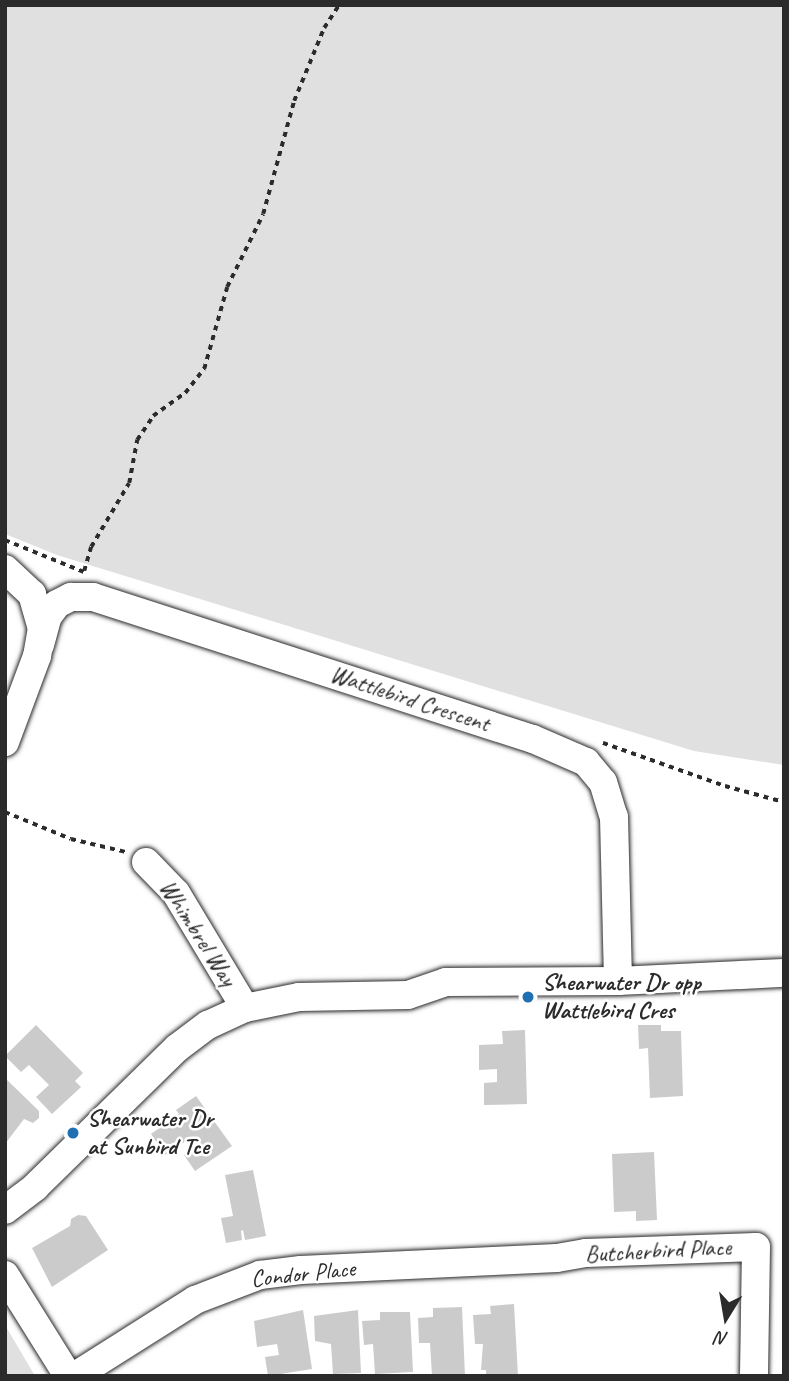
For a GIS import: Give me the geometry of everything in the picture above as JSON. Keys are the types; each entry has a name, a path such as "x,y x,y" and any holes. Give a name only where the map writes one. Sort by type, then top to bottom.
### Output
{"street":[{"path":"5,569 27,587 36,603 42,628 40,645"},
{"name":"Wattlebird Crescent","path":"5,741 48,616 64,600 81,596 115,603 545,743 586,762 604,782 614,817 618,981"},
{"name":"Whimbrel Way","path":"146,862 176,893 245,1008"},
{"path":"5,1210 35,1187 177,1048 208,1026 245,1008 299,997 408,995 454,981 618,981 784,973"},
{"name":"Butcherbird Place","path":"557,1258 586,1253 756,1247 754,1376"},
{"name":"Condor Place","path":"75,1376 195,1300 260,1275 557,1258"},
{"path":"5,1275 68,1376"}],"path":[{"path":"83,576 91,547 129,483 137,440 153,416 186,393 204,369 227,287 263,214 294,101 324,28 339,5"},
{"path":"5,812 71,839 124,851 146,862"}],"shaded area":[{"path":"5,5 784,5 784,765 694,751 57,555 5,534"},
{"path":"5,1325 35,1376 5,1376"}],"building":[{"path":"36,1025 83,1073 75,1081 81,1087 52,1114 36,1097 49,1085 29,1065 21,1072 5,1056"},
{"path":"638,1025 661,1025 661,1031 681,1031 683,1096 650,1098 648,1048 639,1049"},
{"path":"525,1030 527,1104 484,1105 484,1083 497,1082 497,1069 479,1070 479,1045 503,1044 502,1031"},
{"path":"5,1078 39,1111 39,1118 33,1123 24,1119 5,1144"},
{"path":"196,1096 232,1146 195,1171 184,1155 196,1148 189,1139 165,1155 151,1134 179,1114 176,1110"},
{"path":"654,1152 657,1220 636,1221 636,1211 614,1212 612,1154"},
{"path":"253,1170 266,1236 245,1240 243,1230 242,1240 226,1243 221,1218 233,1216 225,1175"},
{"path":"78,1215 86,1216 108,1250 52,1287 32,1248 70,1226 71,1219"},
{"path":"514,1304 518,1376 486,1376 486,1370 481,1370 483,1344 475,1344 473,1315 491,1314 490,1306"},
{"path":"462,1307 465,1376 432,1376 430,1343 419,1343 418,1318 433,1317 433,1308"},
{"path":"303,1310 312,1369 268,1376 265,1357 279,1355 277,1344 257,1347 254,1321"},
{"path":"358,1310 361,1373 333,1374 331,1344 315,1341 314,1316"},
{"path":"380,1312 410,1312 413,1372 375,1374 373,1344 364,1345 362,1321 380,1320"}],"place":[{"name":"Shearwater Dr opp Wattlebird Cres","path":"528,997"},
{"name":"Shearwater Dr at Sunbird Tce","path":"73,1133"}]}
